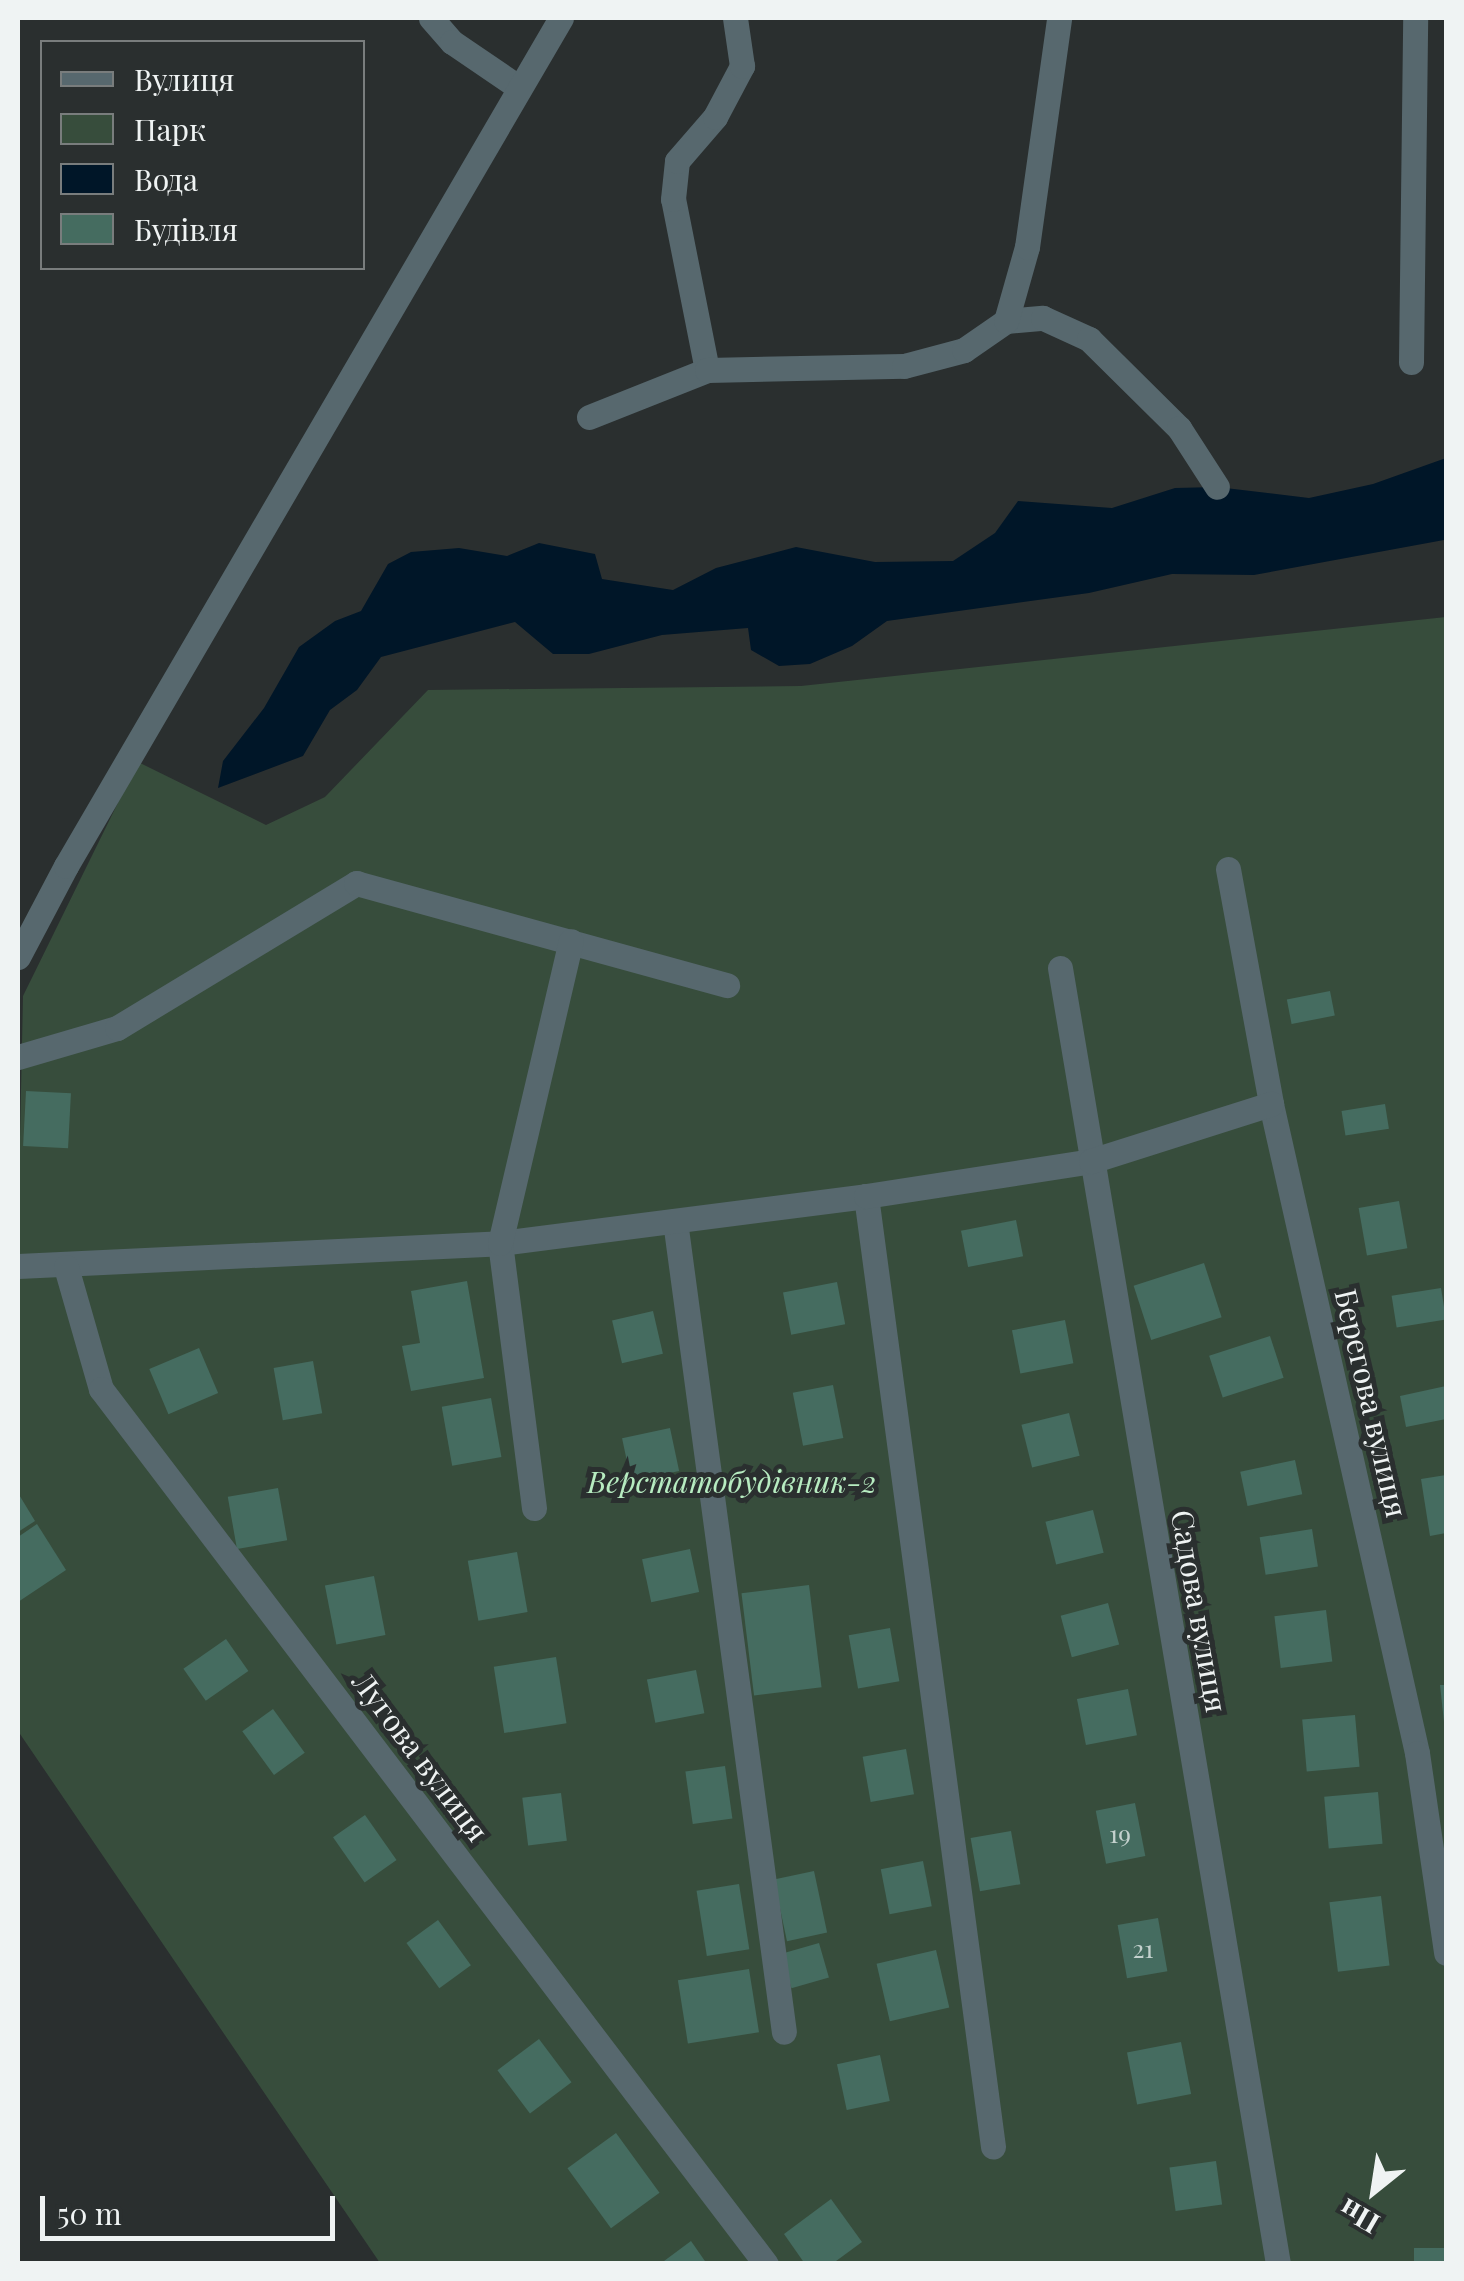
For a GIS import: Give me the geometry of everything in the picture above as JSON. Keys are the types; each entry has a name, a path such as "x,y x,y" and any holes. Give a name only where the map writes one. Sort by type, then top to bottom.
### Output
{"street":[{"path":"432,18 452,42 518,87"},
{"path":"18,957 518,87 562,18"},
{"path":"707,370 674,199 678,161 715,117 742,66 736,18"},
{"path":"1006,322 1027,247 1059,18"},
{"path":"1410,362 1415,18"},
{"path":"589,416 707,370 904,366 964,350 1006,322 1042,318 1089,339 1179,428 1217,487"},
{"name":"Берегова вулиця","path":"1228,869 1271,1104 1417,1753 1446,1953"},
{"path":"18,1057 117,1028 356,883 728,985"},
{"path":"534,1508 500,1242 571,942"},
{"name":"Садова вулиця","path":"1060,968 1278,2264"},
{"path":"18,1266 66,1267 500,1242 866,1196 1091,1161 1271,1104"},
{"path":"866,1196 992,2147"},
{"path":"675,1220 784,2032"},
{"name":"Лугова вулиця","path":"66,1267 101,1389 766,2264"}],"green space":[{"name":"Верстатобудівник-2","path":"1446,617 1446,2263 380,2263 18,1731 18,1231 23,996 138,762 266,825 325,797 428,690 801,686"}],"water":[{"path":"1446,458 1444,540 1254,575 1172,574 1089,593 887,621 852,646 810,664 779,666 751,650 748,628 662,635 589,654 553,654 515,622 381,657 357,690 330,710 303,756 218,788 223,761 264,708 299,647 335,621 361,611 388,564 411,552 459,548 507,556 539,543 595,554 602,579 673,590 716,568 796,547 875,562 953,561 995,533 1018,501 1112,508 1175,488 1217,487 1309,498 1373,484"}],"building":[{"path":"1330,991 1335,1016 1292,1024 1287,999"},
{"path":"26,1091 71,1093 68,1148 23,1146"},
{"path":"1385,1104 1389,1129 1345,1136 1342,1111"},
{"path":"1399,1201 1407,1248 1367,1255 1359,1208"},
{"path":"1016,1220 1023,1256 968,1267 961,1231"},
{"path":"1204,1263 1222,1317 1151,1340 1134,1286"},
{"path":"467,1281 484,1378 411,1391 402,1346 420,1343 411,1291"},
{"path":"837,1282 845,1324 791,1335 783,1292"},
{"path":"1441,1288 1446,1320 1397,1327 1392,1296"},
{"path":"653,1311 663,1354 622,1363 612,1320"},
{"path":"1065,1320 1073,1363 1020,1373 1012,1330"},
{"path":"1270,1336 1284,1378 1223,1398 1209,1356"},
{"path":"199,1348 218,1393 168,1414 149,1369"},
{"path":"313,1361 322,1413 283,1420 274,1368"},
{"path":"833,1385 843,1438 803,1446 793,1393"},
{"path":"1446,1386 1446,1419 1406,1427 1400,1396"},
{"path":"491,1398 501,1457 452,1466 442,1407"},
{"path":"1069,1413 1080,1456 1032,1468 1021,1425"},
{"path":"670,1428 679,1471 631,1481 622,1438"},
{"path":"1295,1460 1302,1494 1248,1506 1240,1472"},
{"path":"1446,1475 1446,1533 1430,1536 1421,1479"},
{"path":"278,1488 287,1540 237,1549 228,1497"},
{"path":"18,1493 35,1521 18,1532"},
{"path":"1093,1510 1104,1553 1056,1565 1045,1522"},
{"path":"37,1524 66,1570 18,1602 18,1537"},
{"path":"1312,1529 1318,1567 1266,1575 1260,1537"},
{"path":"690,1549 699,1592 651,1602 642,1559"},
{"path":"517,1552 528,1612 478,1621 468,1561"},
{"path":"374,1576 385,1635 336,1644 325,1586"},
{"path":"809,1585 822,1687 754,1696 742,1593"},
{"path":"1108,1603 1119,1645 1072,1657 1061,1616"},
{"path":"1326,1610 1332,1662 1281,1668 1274,1616"},
{"path":"890,1628 899,1681 858,1688 849,1635"},
{"path":"226,1639 248,1671 206,1701 183,1669"},
{"path":"556,1657 566,1723 504,1733 494,1667"},
{"path":"696,1670 704,1713 655,1723 647,1680"},
{"path":"1440,1685 1446,1685 1446,1722 1444,1722"},
{"path":"1128,1689 1137,1735 1086,1745 1077,1699"},
{"path":"273,1709 305,1753 274,1775 242,1731"},
{"path":"1355,1715 1360,1767 1307,1771 1302,1720"},
{"path":"906,1749 914,1794 871,1802 863,1757"},
{"path":"725,1766 732,1818 693,1824 685,1772"},
{"path":"1378,1792 1383,1844 1329,1849 1324,1797"},
{"path":"561,1793 567,1841 528,1845 522,1798"},
{"path":"1135,1803 1145,1856 1106,1864 1096,1811"},
{"path":"365,1815 397,1860 365,1882 333,1837"},
{"path":"1011,1831 1020,1884 980,1891 971,1838"},
{"path":"923,1861 932,1906 890,1914 881,1869"},
{"path":"814,1871 827,1933 787,1941 774,1880"},
{"path":"739,1884 749,1949 707,1956 697,1891"},
{"path":"1381,1896 1390,1965 1338,1972 1329,1902"},
{"path":"1158,1918 1167,1971 1127,1978 1118,1925"},
{"path":"438,1920 471,1965 439,1988 406,1943"},
{"path":"819,1943 829,1978 791,1988 782,1954"},
{"path":"936,1950 949,2007 890,2021 877,1964"},
{"path":"749,1969 759,2032 688,2043 678,1980"},
{"path":"539,2039 571,2082 530,2113 497,2070"},
{"path":"1181,2042 1191,2094 1137,2105 1127,2052"},
{"path":"880,2055 890,2101 847,2110 837,2064"},
{"path":"616,2133 659,2193 611,2228 567,2168"},
{"path":"1216,2161 1222,2205 1176,2211 1169,2168"},
{"path":"831,2199 862,2242 832,2264 805,2264 784,2234"},
{"path":"691,2241 707,2264 660,2264"},
{"path":"1414,2248 1446,2248 1446,2264 1414,2264"}]}
